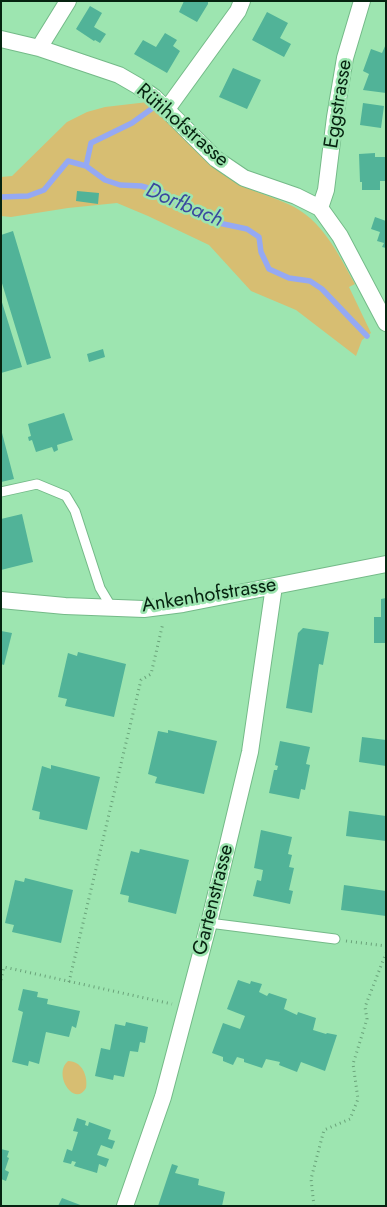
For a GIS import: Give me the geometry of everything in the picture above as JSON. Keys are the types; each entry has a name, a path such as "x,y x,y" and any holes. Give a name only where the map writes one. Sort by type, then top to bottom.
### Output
{"street":[{"path":"40,48 68,1"},
{"path":"167,109 238,10 242,1"},
{"name":"Eggstrasse","path":"320,208 326,190 334,117 344,58 362,1"},
{"name":"Rütihofstrasse","path":"1,39 40,48 119,75 138,86 167,109 216,159 244,178 296,196 320,208 340,236 386,323"},
{"name":"Ankenhofstrasse","path":"1,600 65,606 144,609 183,604 386,564"},
{"name":"Gartenstrasse","path":"125,1206 163,1097 209,922 250,752 274,586"}],"lane":[{"path":"1,492 37,484 66,496 75,511 100,588 112,608"},
{"path":"209,922 335,939"}],"path":[{"path":"69,982 141,680 151,674 164,617"},
{"path":"335,939 386,946"},
{"path":"314,1206 312,1179 324,1130 350,1118 358,1099 353,1064 367,1019 365,1007 386,953"},
{"path":"1,980 4,967 187,1008"}],"shaded area":[{"path":"148,102 197,151 229,178 243,186 300,210 319,227 335,249 355,284 349,287 371,333 362,340 356,356 296,310 251,291 209,245 117,203 11,217 1,216 1,177 12,176 67,122 87,112 105,107"},
{"path":"68,1061 80,1066 85,1074 86,1088 81,1093 71,1092 64,1081 64,1067"}],"building":[{"path":"184,1 208,1 197,22 179,12"},
{"path":"90,6 102,13 94,27 106,34 100,43 76,29"},
{"path":"267,12 288,23 280,38 291,44 284,57 252,40"},
{"path":"165,33 177,40 173,46 180,51 167,73 134,54 143,40 156,47"},
{"path":"386,44 386,93 363,90 369,74 363,71 371,49 382,53"},
{"path":"233,68 261,80 247,109 219,97"},
{"path":"363,103 384,106 381,128 360,125"},
{"path":"375,153 375,157 386,157 386,181 380,181 380,190 362,190 359,154"},
{"path":"77,191 99,193 98,204 76,201"},
{"path":"375,217 386,221 386,248 382,247 384,243 377,241 380,232 371,229"},
{"path":"13,231 51,358 27,365 1,280 1,235"},
{"path":"1,299 22,367 1,373"},
{"path":"103,349 105,357 89,362 87,354"},
{"path":"64,413 73,440 57,445 58,450 54,452 52,447 36,452 32,440 29,441 28,437 31,436 28,424"},
{"path":"1,429 14,479 1,482"},
{"path":"22,514 33,562 1,570 1,519"},
{"path":"386,598 386,643 374,643 374,617 381,617 381,599"},
{"path":"303,628 329,632 323,665 319,664 312,713 286,708 298,633"},
{"path":"1,631 12,633 4,665 1,664"},
{"path":"78,652 126,664 114,717 65,706 67,699 58,697 68,653 77,656"},
{"path":"168,730 217,741 204,794 155,783 157,777 148,774 158,731 168,733"},
{"path":"362,737 386,740 386,766 359,762"},
{"path":"280,741 310,747 306,764 310,765 305,790 301,789 299,799 269,793 274,770 277,770 278,766 275,765"},
{"path":"51,765 100,777 87,830 39,819 40,812 32,810 42,766 51,769"},
{"path":"349,811 386,816 386,841 346,836"},
{"path":"261,830 292,837 288,854 292,855 289,867 294,868 289,890 293,891 290,904 253,896 257,880 261,881 263,870 254,868"},
{"path":"140,849 189,860 176,914 128,902 129,896 120,894 131,851 139,853"},
{"path":"25,878 73,890 61,943 12,932 14,925 5,923 15,880 24,882"},
{"path":"344,885 386,891 386,916 341,910"},
{"path":"238,980 250,984 251,981 262,984 259,992 267,996 269,993 287,999 284,1009 297,1015 298,1012 316,1018 313,1030 337,1035 325,1071 301,1062 297,1072 279,1065 280,1062 266,1059 262,1068 244,1062 244,1059 237,1057 233,1065 223,1061 223,1057 212,1053 223,1023 240,1029 245,1016 227,1009"},
{"path":"23,989 38,992 37,997 48,999 47,1004 80,1011 76,1028 72,1026 69,1037 46,1032 39,1064 29,1061 28,1066 12,1062 23,1012 18,1010"},
{"path":"126,1022 148,1027 145,1043 140,1042 138,1052 130,1051 124,1077 114,1075 113,1080 95,1076 101,1048 110,1050 115,1024 125,1026"},
{"path":"77,1118 86,1121 85,1125 88,1126 89,1122 111,1130 108,1139 115,1141 112,1149 101,1145 97,1155 109,1159 106,1167 99,1164 97,1173 74,1166 76,1162 72,1161 71,1164 63,1162 67,1149 72,1151 78,1132 73,1131"},
{"path":"1,1149 9,1151 5,1170 9,1172 6,1181 1,1179"},
{"path":"172,1164 178,1166 175,1173 199,1179 198,1185 225,1192 222,1206 158,1206"},
{"path":"62,1198 83,1206 58,1206"}],"waterway":[{"path":"86,166 91,143 132,123 154,107"},
{"name":"Dorfbach","path":"1,197 28,196 44,190 68,161 86,166 105,180 120,185 141,186 163,192 187,210 214,222 247,229 259,237 261,252 269,269 289,278 310,281 322,289 367,336"}]}
